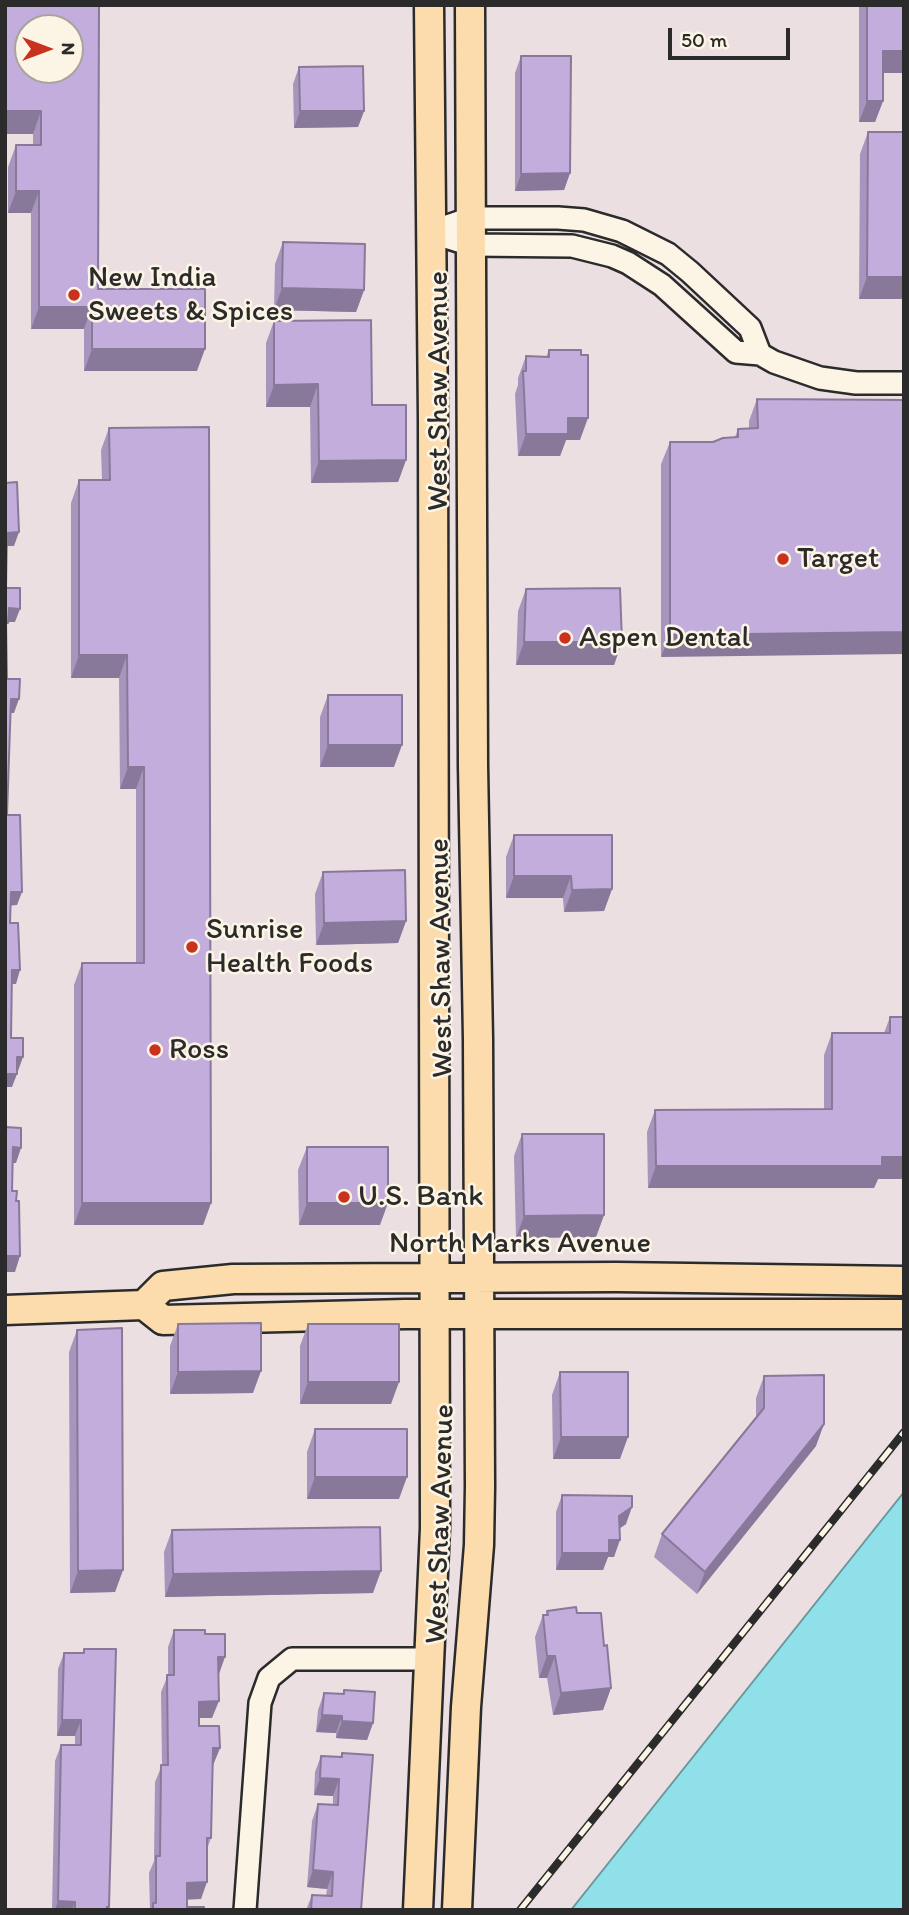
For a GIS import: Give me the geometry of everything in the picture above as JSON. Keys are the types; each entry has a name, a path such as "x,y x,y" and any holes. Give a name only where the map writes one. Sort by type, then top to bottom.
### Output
{"main road":[{"name":"West Shaw Avenue","path":"418,1910 435,1528 434,688 429,5"},
{"name":"West Shaw Avenue","path":"457,1910 466,1707 479,1545 470,5"},
{"path":"433,492 451,514 453,674 460,690 473,700"},
{"path":"434,688 448,695 453,709 456,924 478,1038"},
{"name":"North Marks Avenue","path":"144,1305 163,1286 233,1279 479,1276 904,1281"},
{"path":"724,1315 730,1306 749,1298 857,1298 904,1287"},
{"path":"5,1310 144,1305 163,1320 435,1314 904,1314"}],"street":[{"path":"430,232 471,231 558,218 584,220 640,238 678,262 750,328 760,354"},
{"path":"471,231 572,246 612,256 662,285 736,352 760,354 774,362 820,378 856,383 904,383"},
{"path":"245,1910 260,1703 269,1678 292,1659 430,1659"}],"water":[{"path":"904,1492 904,1910 571,1910"}],"building":[{"path":"5,5 99,5 98,289 205,289 205,349 92,349 92,307 39,307 39,191 16,191 16,145 41,145 41,111 5,111"},
{"path":"867,5 904,5 904,51 883,51 883,101 867,101"},
{"path":"521,56 571,56 570,173 521,174"},
{"path":"363,66 364,111 300,111 299,67"},
{"path":"868,132 904,132 904,277 867,277"},
{"path":"283,242 365,244 364,290 282,288"},
{"path":"371,320 372,405 406,405 406,460 319,461 318,384 274,385 274,321"},
{"path":"549,350 581,350 581,355 588,355 588,418 568,418 568,434 526,434 523,371 526,371 526,356 549,357"},
{"name":"Target","path":"757,399 904,400 904,632 670,635 670,442 713,442 738,437 738,429 758,428"},
{"path":"209,427 211,1203 82,1203 82,963 144,963 144,767 128,767 127,655 79,655 79,480 110,480 109,428"},
{"path":"17,482 19,532 7,533 6,588 20,588 20,609 9,608 6,623 7,679 20,679 19,699 11,699 7,815 20,815 22,892 11,892 10,923 18,923 20,970 12,970 11,1038 23,1038 23,1057 17,1057 17,1074 5,1074 5,483"},
{"path":"620,588 622,642 524,642 526,589"},
{"path":"328,695 402,695 402,745 328,745"},
{"path":"514,835 612,835 612,889 572,890 571,876 514,876"},
{"path":"405,870 406,921 324,923 323,872"},
{"path":"890,1017 904,1017 904,1157 882,1157 882,1166 656,1166 655,1110 832,1109 832,1033 890,1033"},
{"path":"5,1127 21,1128 21,1148 13,1147 12,1191 17,1191 16,1201 19,1201 20,1256 5,1256"},
{"path":"522,1134 604,1134 604,1215 524,1216"},
{"path":"307,1147 388,1147 388,1203 307,1203"},
{"path":"261,1323 261,1371 178,1372 178,1324"},
{"path":"308,1324 399,1324 399,1382 308,1382"},
{"path":"122,1328 123,1570 78,1571 77,1330"},
{"path":"560,1372 628,1372 628,1437 561,1437"},
{"path":"824,1375 824,1424 705,1572 662,1534 764,1408 764,1376"},
{"path":"315,1429 407,1429 407,1477 315,1477"},
{"path":"562,1495 632,1496 632,1507 619,1516 620,1540 609,1540 609,1553 562,1553"},
{"path":"380,1527 381,1571 173,1574 172,1530"},
{"path":"576,1607 577,1613 601,1613 611,1688 561,1693 555,1656 547,1656 543,1615 548,1615 547,1611"},
{"path":"174,1630 205,1630 205,1634 225,1634 225,1657 218,1657 219,1701 199,1702 199,1726 219,1726 220,1748 213,1748 207,1882 187,1883 187,1907 204,1907 204,1910 153,1910 153,1903 156,1903 156,1856 160,1856 161,1765 168,1765 167,1675 174,1675"},
{"path":"84,1649 116,1649 107,1910 75,1910 75,1902 58,1901 61,1745 81,1745 81,1720 62,1720 64,1653 84,1653"},
{"path":"344,1690 375,1692 373,1723 342,1721 342,1716 322,1715 324,1693 344,1694"},
{"path":"342,1753 373,1755 361,1910 311,1910 312,1895 332,1896 333,1872 313,1870 318,1804 338,1805 339,1779 320,1778 321,1756 342,1757"}],"railway":[{"path":"520,1910 904,1432"}],"place":[{"name":"New India Sweets & Spices","path":"74,295"},
{"name":"Target","path":"783,559"},
{"name":"Aspen Dental","path":"565,638"},
{"name":"Sunrise Health Foods","path":"192,947"},
{"name":"Ross","path":"155,1050"},
{"name":"U.S. Bank","path":"344,1197"}]}
